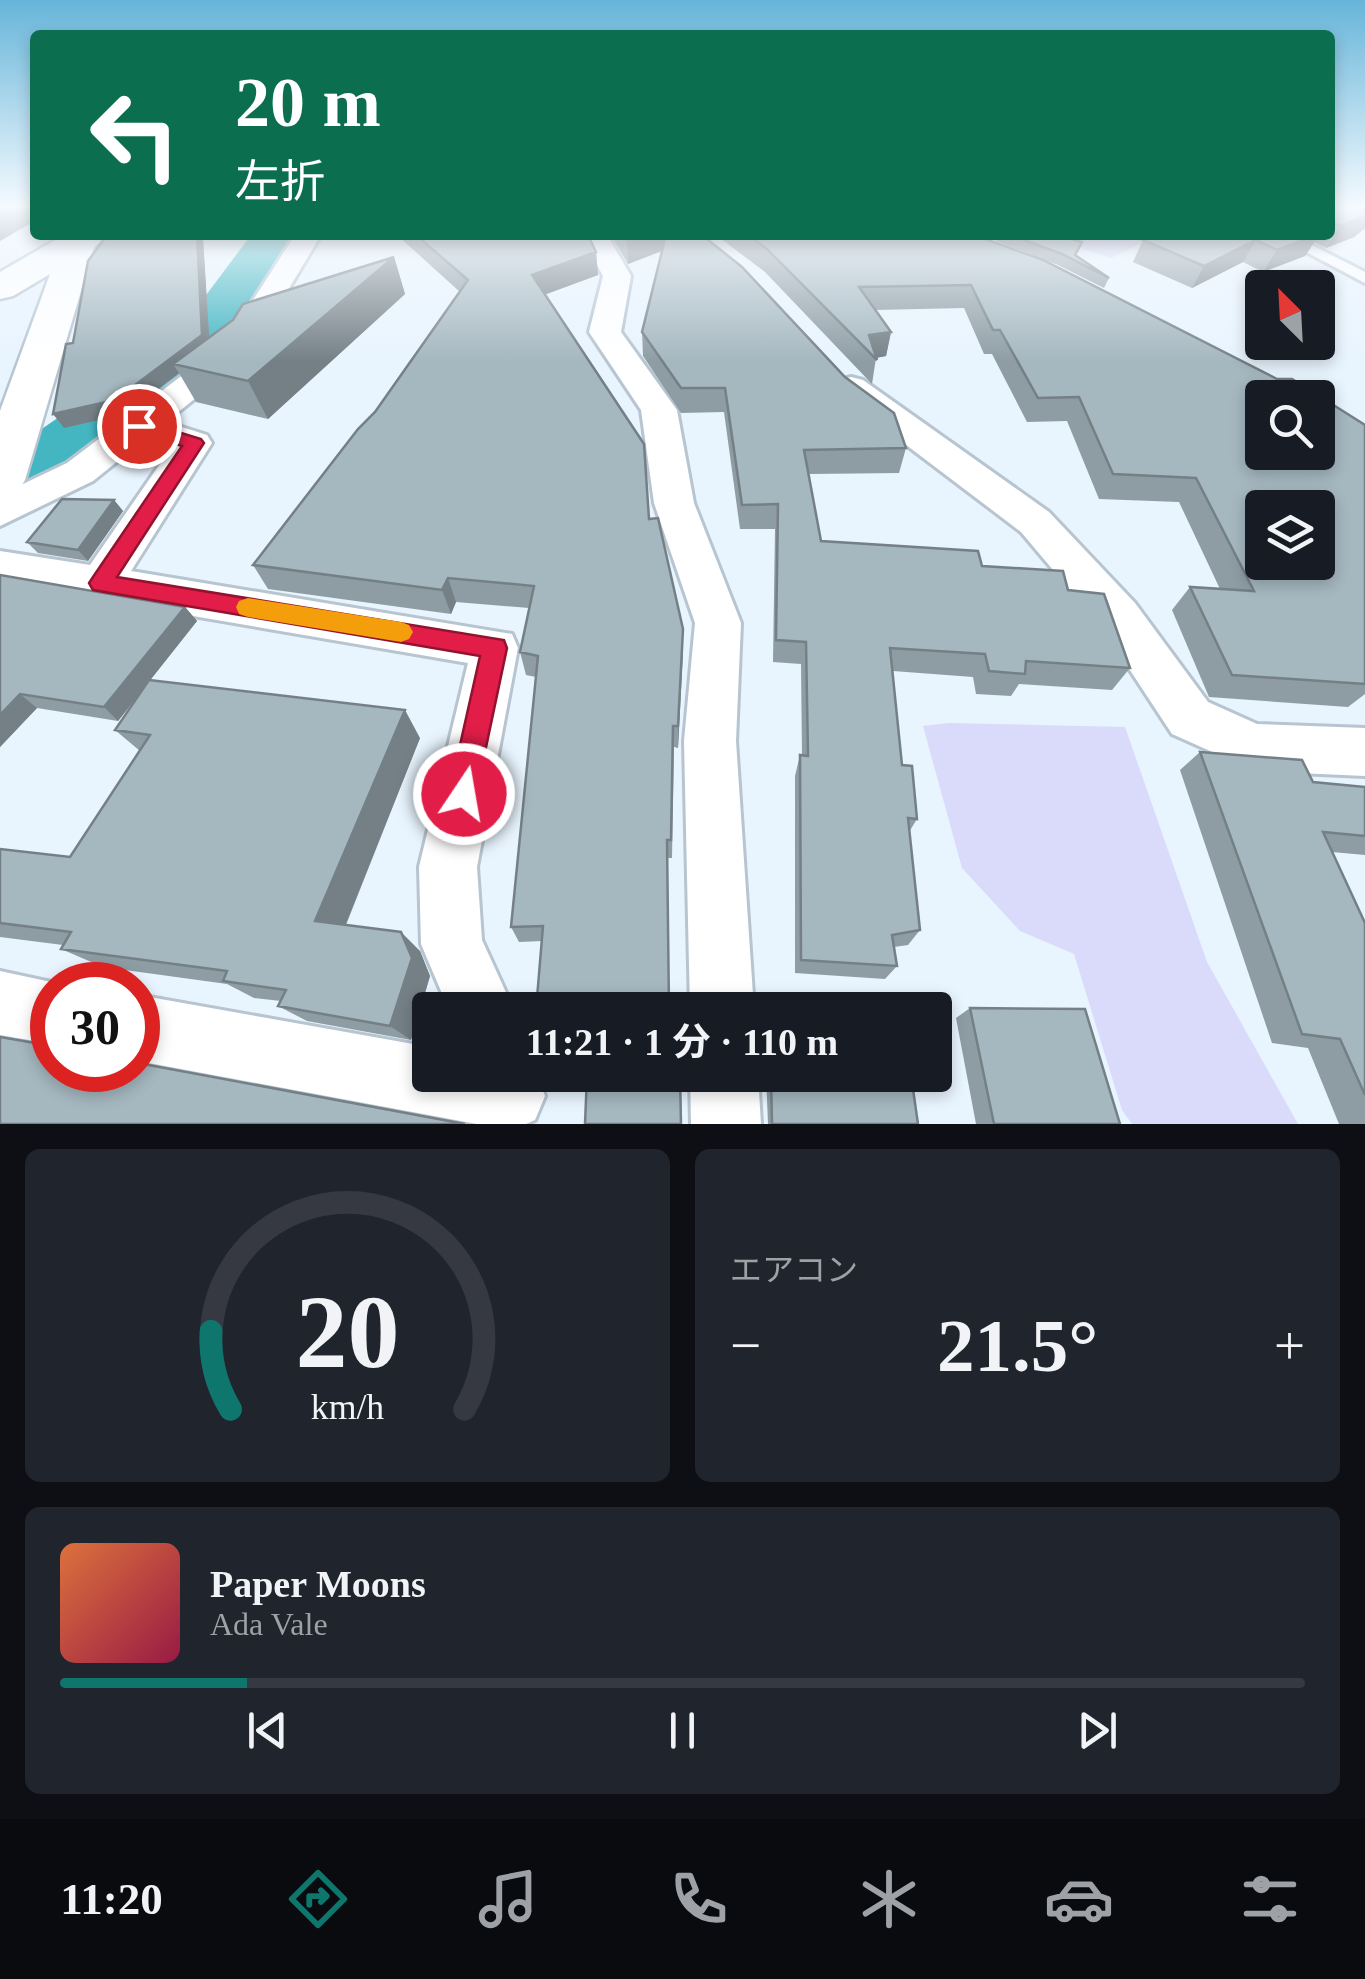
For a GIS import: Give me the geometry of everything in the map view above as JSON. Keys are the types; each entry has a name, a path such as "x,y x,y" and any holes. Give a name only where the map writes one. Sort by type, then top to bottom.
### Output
{"street":[{"path":"0,288 51,257"},
{"path":"77,257 1,487 80,472 139,426 238,348 294,257"},
{"path":"607,257 617,276 605,332 658,410 674,503 718,623 710,740 721,992"},
{"path":"830,364 855,392 1035,522 1119,616 1190,718 1256,747 1365,752"},
{"path":"101,583 194,443 139,426"},
{"path":"0,567 495,648 448,867 452,944 474,992"},
{"path":"0,1003 30,1008"},
{"path":"160,1032 510,1098"},
{"path":"725,1092 726,1124"}],"lane":[{"path":"1325,257 1365,278"}],"shaded area":[{"path":"949,723 1125,727 1207,962 1298,1124 1132,1124 1122,1110 1074,954 1020,931 962,868 923,726"}],"building":[{"path":"91,257 198,257 202,335 115,400 53,414 66,344 73,343"},
{"path":"393,257 248,381 173,364 233,320 243,304"},
{"path":"442,257 581,257 532,275 644,444 649,519 658,518 683,629 678,726 673,726 671,840 667,840 669,992 538,992 543,926 511,927 538,656 520,652 534,586 448,578 442,590 253,565 375,412 468,280"},
{"path":"660,257 730,257 845,377 894,413 906,448 804,450 821,541 978,551 982,566 1063,571 1068,590 1104,594 1130,668 1026,661 1025,674 989,671 985,654 890,648 902,765 912,766 917,819 908,818 920,930 892,935 897,966 801,960 800,755 808,756 806,642 776,640 778,504 742,505 725,388 681,388 642,332"},
{"path":"775,257 1043,260 1277,379 1294,380 1245,380 1245,470 1335,470 1335,406 1365,425 1365,684 1232,675 1190,587 1254,591 1248,580 1335,580 1335,490 1245,490 1245,573 1196,478 1113,474 1079,397 1038,398 1000,330 993,330 971,285 859,287 891,332 869,335 877,360"},
{"path":"1069,257 1079,257 1109,278"},
{"path":"1184,257 1221,257 1204,266"},
{"path":"62,499 114,500 78,550 27,542"},
{"path":"0,575 185,607 104,707 20,694 0,715"},
{"path":"149,680 405,710 315,921 401,932 412,958 390,1026 278,1006 286,990 223,981 227,971 61,949 71,932 0,923 0,849 70,857 150,735 115,730"},
{"path":"1200,752 1302,760 1313,782 1365,787 1365,836 1323,832 1365,923 1365,1095 1340,1039 1302,1034"},
{"path":"970,1008 1085,1009 1120,1124 994,1124"},
{"path":"0,1037 30,1042 30,1092 160,1092 160,1067 465,1124 0,1124"},
{"path":"586,1092 680,1092 681,1124 585,1124"},
{"path":"771,1092 913,1092 918,1124 772,1124"}],"waterway":[{"path":"0,475 58,456 198,353 264,257"}],"slow traffic":[{"path":"248,607 401,632"}],"route":[{"path":"139,426 194,443 101,583 495,648 464,794"}]}
